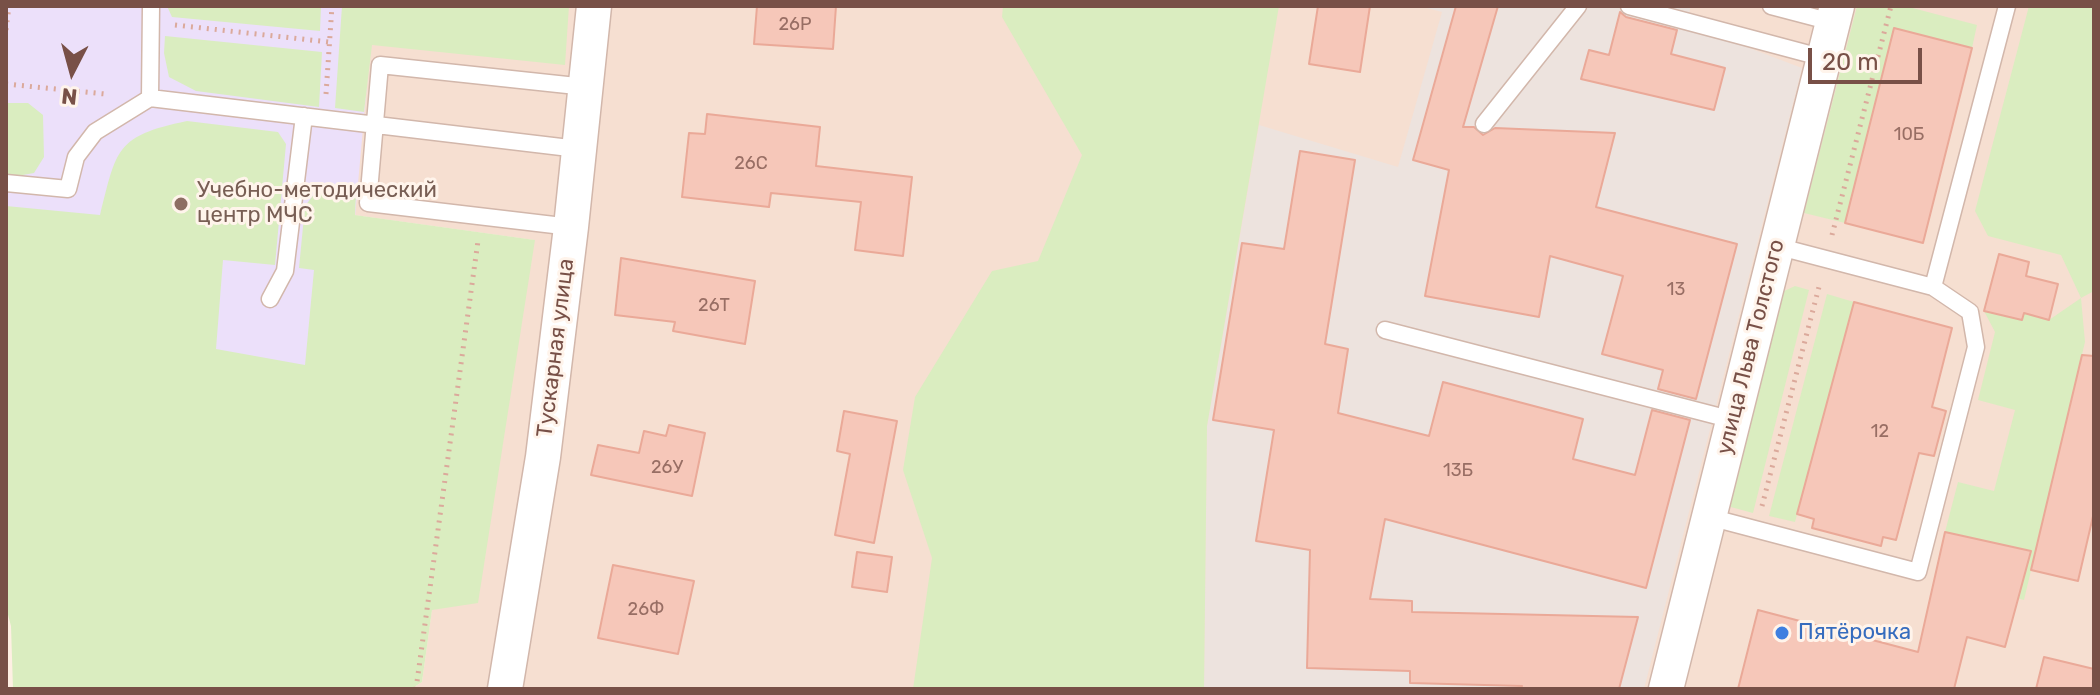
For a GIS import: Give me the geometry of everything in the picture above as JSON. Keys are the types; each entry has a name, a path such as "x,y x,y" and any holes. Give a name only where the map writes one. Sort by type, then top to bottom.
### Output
{"street":[{"name":"Тускарная улица","path":"505,689 543,457 594,6"},
{"name":"улица Льва Толстого","path":"1666,689 1834,14"}],"lane":[{"path":"1484,124 1578,6"},
{"path":"1629,6 1824,58"},
{"path":"1771,6 1834,14"},
{"path":"1933,287 2002,7"},
{"path":"150,98 151,14"},
{"path":"571,227 368,203 380,65 586,87"},
{"path":"6,183 68,189 76,157 95,132 150,98 578,149"},
{"path":"270,299 285,271 304,116"},
{"path":"1709,517 1918,572 1976,347 1970,312 1933,287 1776,246"},
{"path":"1385,330 1733,420"}],"path":[{"path":"6,30 9,6"},
{"path":"325,119 332,6"},
{"path":"151,14 329,42"},
{"path":"6,84 150,98"},
{"path":"416,689 482,216"}],"shaded area":[{"name":"Учебно-методический центр МЧС","path":"6,6 374,6 338,406 6,340"},
{"path":"374,6 2094,6 2094,689 411,689 422,682 432,609 534,240 354,215"},
{"path":"1419,6 1691,6 1686,24 1802,68 1644,689 1204,689 1207,426 1259,125 1398,167 1442,12"}],"green space":[{"path":"167,6 321,6 320,31 172,17"},
{"path":"342,6 569,6 565,65 372,45 364,112 335,108"},
{"path":"1003,6 1279,6 1207,426 1204,689 913,689 932,558 903,470 915,397 992,271 1038,261 1082,155 1002,17"},
{"path":"1857,6 1905,6 1977,25 1972,48 1894,29 1845,223 1804,213"},
{"path":"2029,6 2094,6 2094,291 2081,298 2061,255 1988,236 1975,211"},
{"path":"165,36 322,52 319,107 196,91 169,77 164,53"},
{"path":"8,103 28,103 43,115 44,157 34,173 6,178"},
{"path":"187,121 278,132 286,144 275,265 223,260 216,349 305,365 314,270 299,268 305,206 315,193 356,194 355,215 535,240 478,603 432,610 422,682 411,689 13,689 11,626 6,607 6,206 100,215 116,160 123,149 145,133"},
{"path":"1795,286 1809,290 1753,513 1727,506 1782,292"},
{"path":"1827,294 1854,302 1795,522 1769,516"},
{"path":"2081,298 2085,342 2024,600 1984,589 1994,543 1945,532 1958,482 1994,491 2015,410 1978,400 1995,332 1984,311 2021,320 2024,313 2049,320"}],"building":[{"path":"757,6 836,6 833,49 754,44"},
{"path":"1318,6 1370,6 1360,72 1309,64"},
{"path":"1456,6 1498,6 1463,127 1474,127 1483,135 1495,128 1615,133 1596,207 1737,244 1696,399 1658,389 1663,370 1602,354 1623,276 1550,256 1539,317 1425,296 1449,170 1413,160"},
{"path":"1620,12 1626,17 1677,30 1671,54 1725,68 1714,110 1581,79 1589,50 1609,55"},
{"path":"1894,28 1972,48 1923,243 1845,223"},
{"path":"707,114 820,127 816,166 912,177 903,256 855,250 861,202 771,193 769,207 682,197 689,133 705,134"},
{"path":"1300,151 1355,160 1325,344 1348,349 1338,413 1429,436 1443,382 1583,419 1573,459 1635,475 1652,410 1690,420 1646,588 1385,519 1370,599 1412,601 1412,612 1638,617 1619,689 1521,689 1522,686 1410,683 1410,671 1307,668 1310,550 1256,541 1274,430 1213,420 1242,243 1284,249"},
{"path":"1999,254 2029,262 2026,276 2058,284 2049,320 2024,313 2022,320 1984,311"},
{"path":"621,258 755,281 745,344 673,331 675,322 615,315"},
{"path":"1854,302 1952,328 1932,407 1946,411 1934,456 1919,453 1896,540 1883,537 1881,546 1812,528 1814,519 1797,514"},
{"path":"2082,355 2094,356 2094,512 2078,581 2031,570"},
{"path":"844,411 897,421 874,543 835,535 850,454 837,451"},
{"path":"669,425 705,433 692,496 591,475 598,445 639,453 644,431 666,436"},
{"path":"1945,532 2031,551 2005,647 1967,637 1954,689 1738,689 1758,610 1918,652"},
{"path":"857,552 892,557 887,592 852,587"},
{"path":"613,565 694,581 678,654 598,638"},
{"path":"2044,657 2094,669 2094,689 2036,689"}],"place":[{"name":"Учебно-методический центр МЧС","path":"181,204"},
{"name":"Пятёрочка","path":"1782,633"}]}
